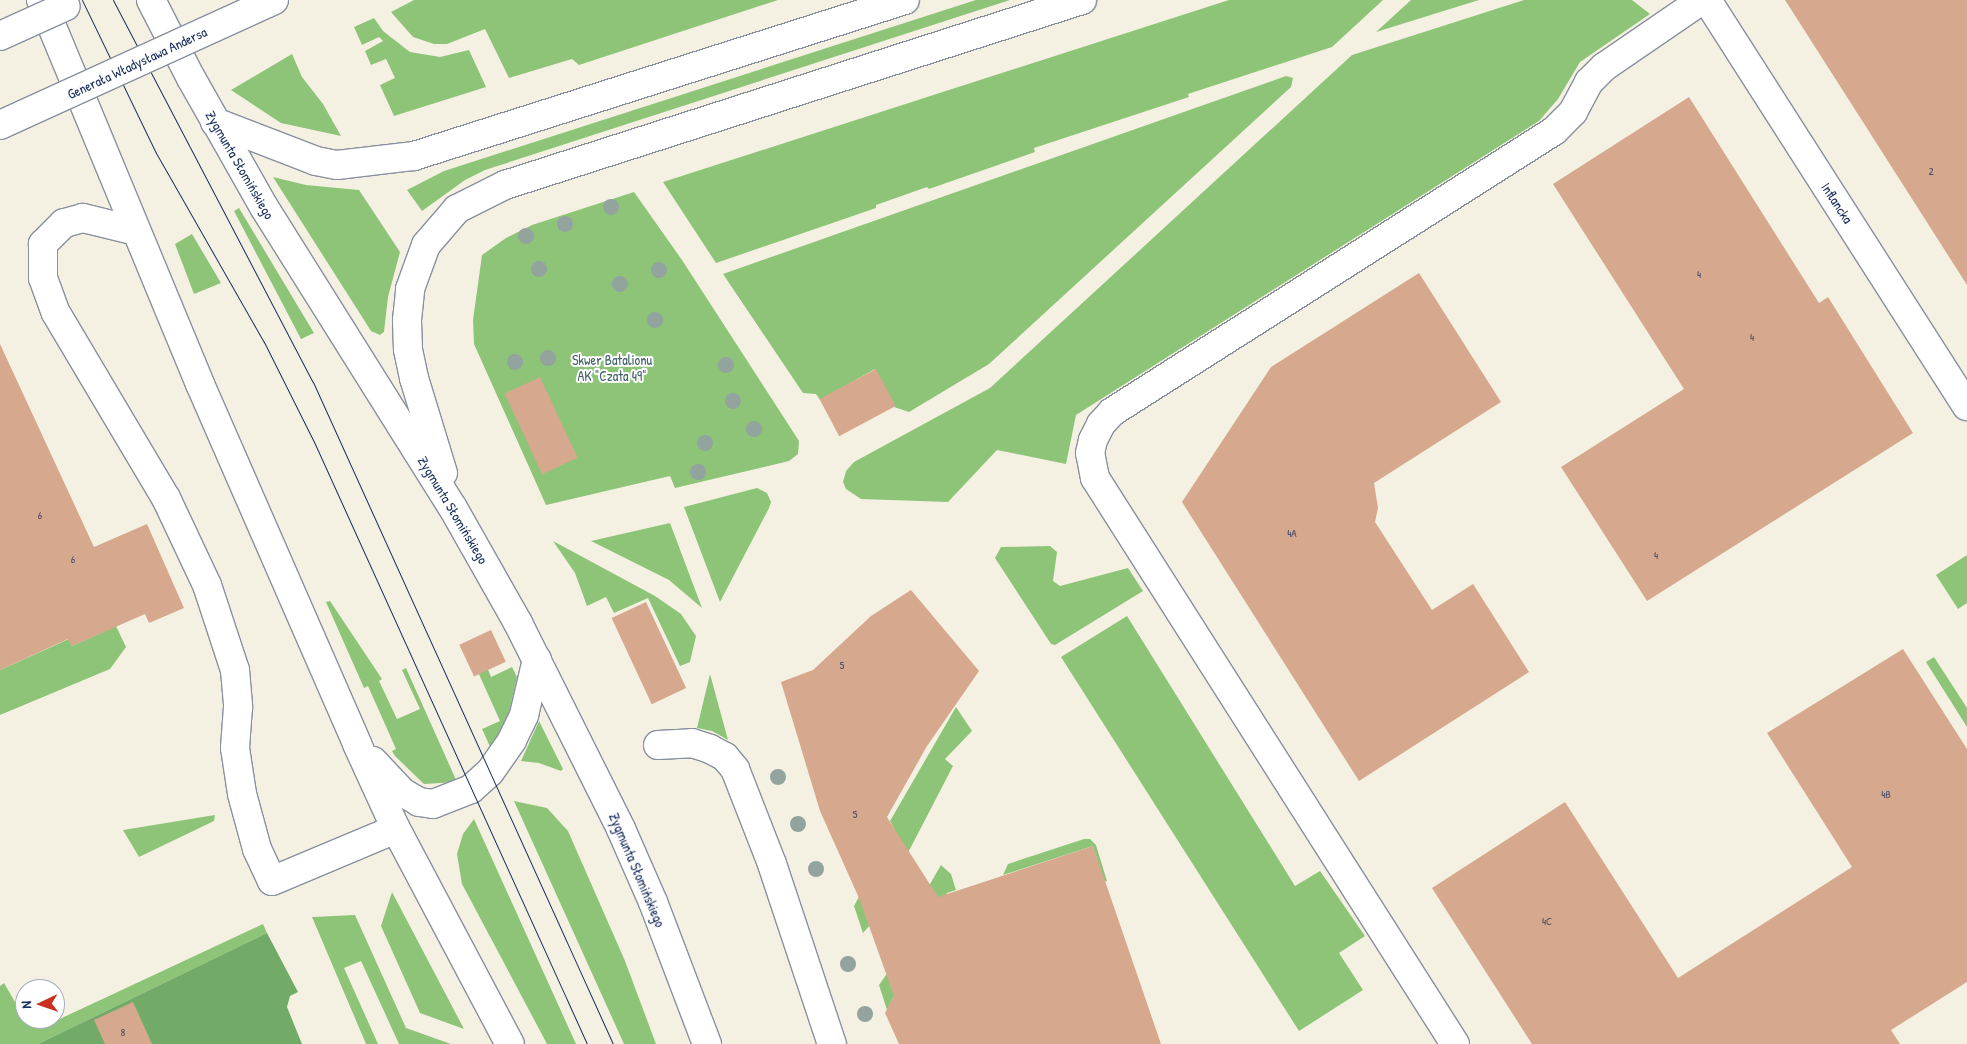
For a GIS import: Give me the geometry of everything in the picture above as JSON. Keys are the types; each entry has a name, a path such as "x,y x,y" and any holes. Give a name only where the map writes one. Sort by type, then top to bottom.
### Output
{"main road":[{"path":"41,0 136,230 357,744 396,829 510,1044"},
{"path":"0,36 80,0"},
{"name":"Zygmunta Słomińskiego","path":"151,0 215,122 264,207 453,508 538,659 653,902 707,1044"},
{"name":"Generała Władysława Andersa","path":"0,125 274,0"},
{"path":"215,122 316,161 337,165 414,156 905,0"},
{"path":"453,508 414,378 408,350 407,320 410,288 426,245 457,209 497,188 1082,0"},
{"path":"1455,1044 1095,478 1091,465 1093,440 1100,424 1112,412 1554,131 1573,112 1589,82 1604,67 1702,0"},
{"name":"Inflancka","path":"1708,0 1967,406"},
{"path":"136,230 83,218 64,223 43,244 43,278 56,313 166,498 207,585 235,670 238,707 235,748 242,794 257,849 272,882 396,829"},
{"path":"357,744 402,792 419,802 433,804 454,797 480,783 502,758 524,715 538,659"},
{"path":"658,745 692,743 725,757 735,770 772,864 832,1044"}],"green space":[{"path":"414,0 778,0 579,65 572,59 509,78 485,29 447,44 434,44 413,37 391,12"},
{"path":"976,0 1010,0 485,170 465,180 422,211 407,190 444,171"},
{"path":"1229,0 1383,0 1332,47 1188,94 1189,97 1034,148 1035,152 929,189 927,187 876,205 876,208 716,263 663,182"},
{"path":"1411,0 1479,0 1376,32"},
{"path":"1524,0 1632,0 1650,14 1580,62 1558,99 1539,121 1076,415 1066,464 997,450 948,502 861,499 846,489 843,482 846,471 854,462 990,388 1352,55"},
{"path":"374,18 383,31 410,52 440,57 469,50 486,87 394,116 380,85 395,78 386,59 371,65 365,51 383,41 379,37 362,45 354,27"},
{"path":"292,54 302,77 323,104 341,136 281,123 231,90"},
{"path":"1286,76 1293,78 1291,87 989,364 909,412 894,407 875,369 820,400 816,394 803,393 723,274"},
{"path":"273,177 306,185 359,190 400,252 388,297 384,332 380,335 371,331"},
{"name":"Skwer Batalionu AK \"Czata 49\"","path":"634,192 682,260 799,441 798,454 789,461 675,488 670,476 546,505 474,344 473,320 482,255 506,238 532,225"},
{"path":"239,208 314,333 301,339 234,211"},
{"path":"192,234 221,283 194,294 175,244"},
{"path":"757,488 767,493 771,502 720,602 684,507"},
{"path":"670,523 702,608 669,580 591,541"},
{"path":"553,541 655,596 681,614 696,636 690,662 680,666 648,598 614,613 606,597 587,606 575,573"},
{"path":"1050,546 1057,552 1053,581 1060,586 1128,568 1143,591 1055,645 1051,644 995,558 1001,547"},
{"path":"1967,555 1967,603 1958,609 1936,575"},
{"path":"330,601 382,679 379,681 397,719 420,709 402,670 406,668 457,782 424,784 395,756 392,751 396,749 368,686 364,688 326,602"},
{"path":"1127,616 1295,886 1320,871 1365,936 1339,953 1363,990 1299,1031 1061,657"},
{"path":"116,626 126,647 110,669 0,715 0,670 69,639 72,646"},
{"path":"1934,657 1967,708 1967,727 1926,662"},
{"path":"487,667 491,677 512,667 517,677 508,717 492,751 482,729 500,721 478,672"},
{"path":"710,674 728,740 712,731 697,728"},
{"path":"956,707 972,731 945,759 953,766 871,924 863,933 854,906 895,830 890,821"},
{"path":"539,721 563,769 561,771 539,763 521,761"},
{"path":"514,801 547,808 568,831 625,961 656,1044 624,1044"},
{"path":"215,815 214,821 139,857 123,830"},
{"path":"474,819 576,1044 547,1044 462,884 457,854 463,834"},
{"path":"1084,839 1090,839 1096,845 1107,881 1104,882 1093,846 1003,875 1008,864"},
{"path":"941,865 951,874 956,890 947,893 925,936 908,922"},
{"path":"392,892 464,1029 420,1013 381,926"},
{"path":"355,915 406,1028 451,1044 399,1044 361,961 344,968 378,1044 366,1044 312,917"},
{"path":"263,924 267,933 38,1044 0,1044 0,986 4,983 15,1002 15,1029 65,1029 65,1017"},
{"path":"267,933 298,992 290,996 287,1007 302,1044 38,1044"},
{"path":"903,951 913,959 887,1010 879,985"}],"building":[{"path":"1785,0 1967,0 1967,285 1824,61"},
{"path":"1689,97 1819,303 1828,297 1913,433 1647,601 1561,467 1684,389 1553,184"},
{"path":"1419,273 1501,402 1374,483 1378,508 1375,522 1432,610 1473,584 1529,672 1359,781 1182,502 1271,367"},
{"path":"0,344 94,547 147,524 184,608 149,623 145,614 72,646 68,639 0,670"},
{"path":"876,369 896,406 839,436 819,399"},
{"path":"540,377 578,458 542,474 505,393"},
{"path":"911,590 979,671 927,746 887,817 938,897 1093,846 1161,1044 899,1044 885,1013 894,996 859,898 820,811 781,682 813,670 871,616"},
{"path":"646,602 686,688 652,704 612,618"},
{"path":"491,630 506,662 474,677 459,645"},
{"path":"1903,649 1967,749 1967,982 1891,1030 1900,1044 1532,1044 1432,888 1565,802 1678,978 1852,867 1767,733"},
{"path":"133,1002 152,1044 105,1044 94,1020"}],"tram line":[{"path":"82,0 156,153 264,342 315,444 587,1044"},
{"path":"113,0 313,382 613,1044"}]}
